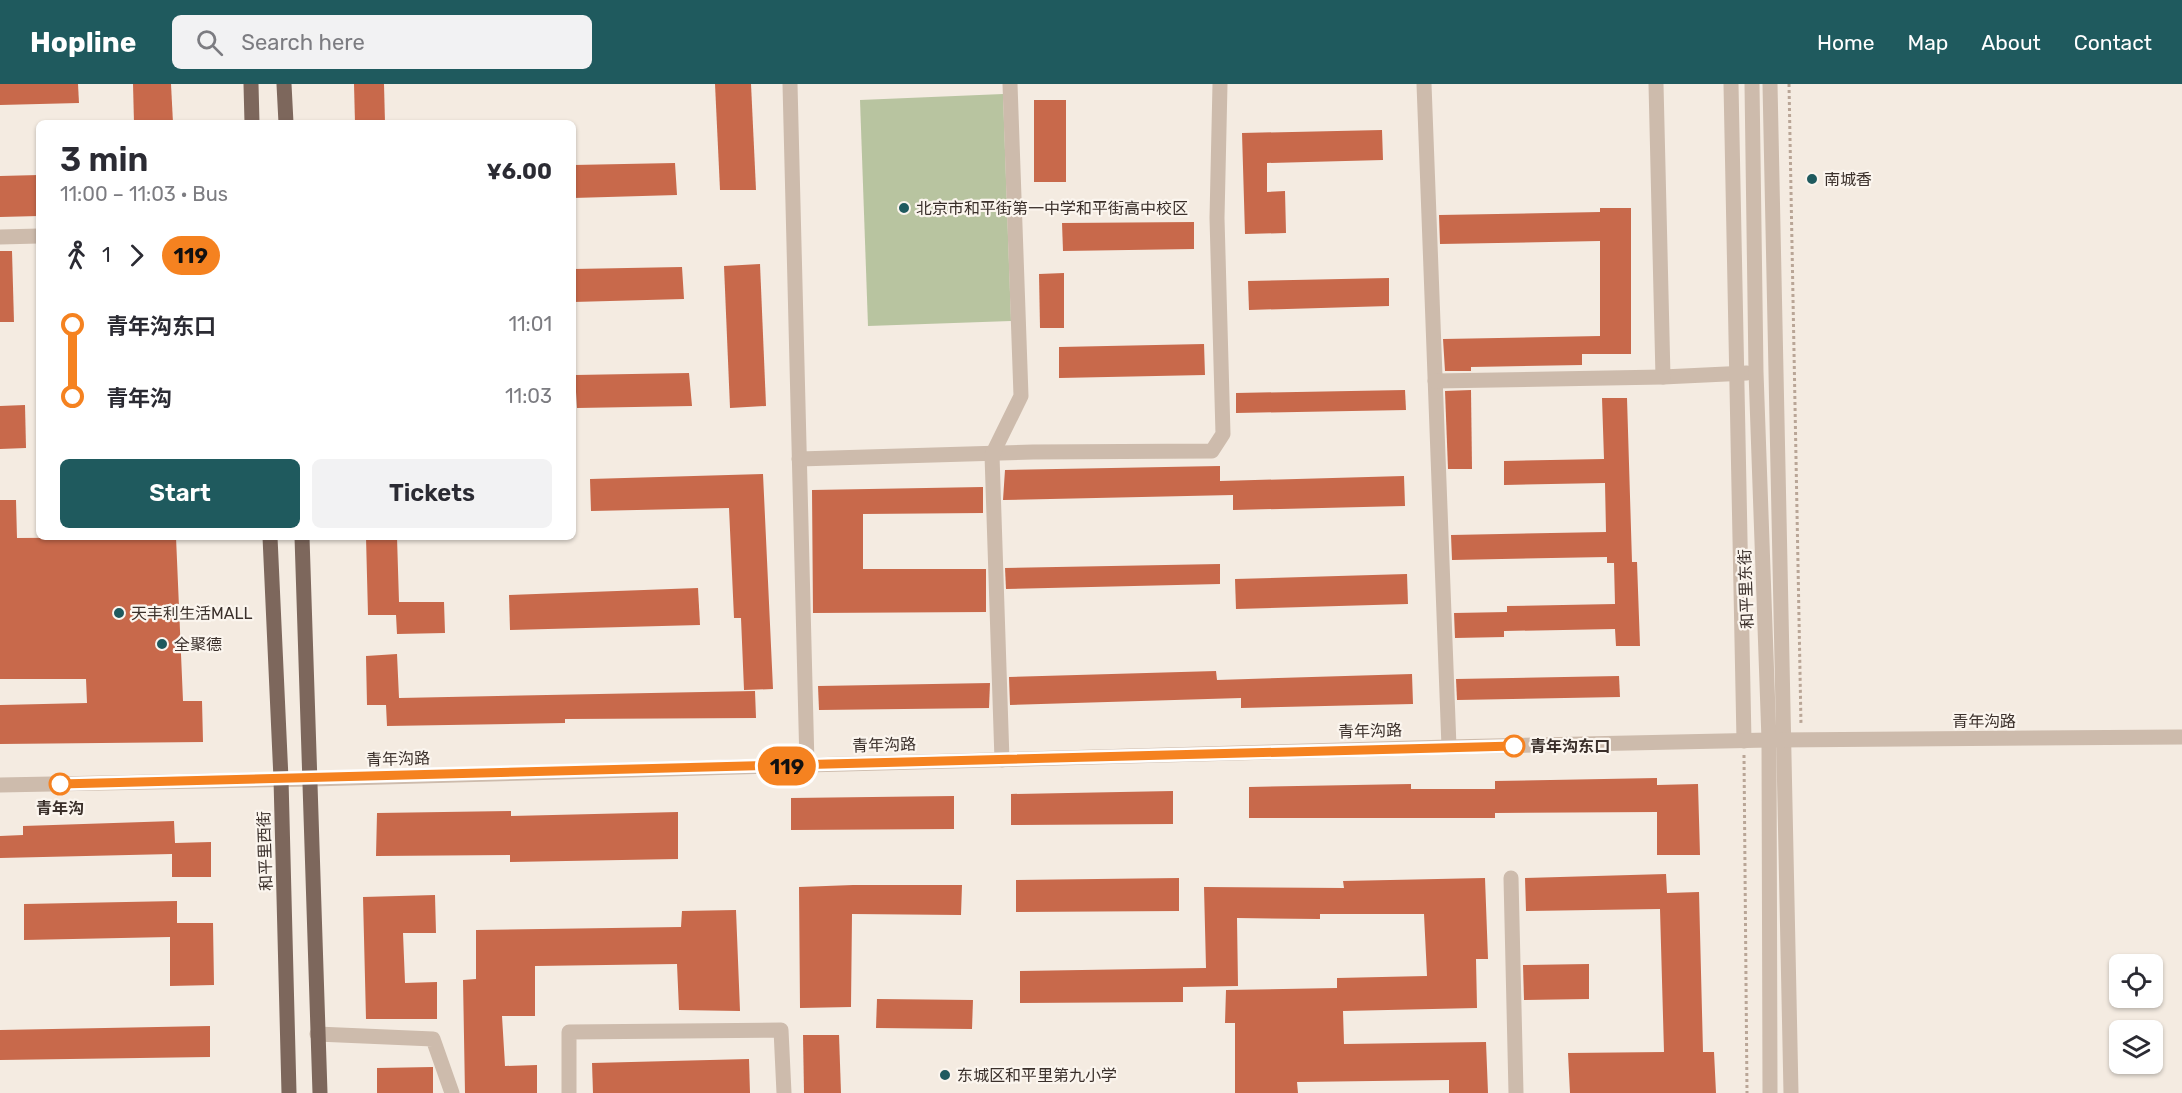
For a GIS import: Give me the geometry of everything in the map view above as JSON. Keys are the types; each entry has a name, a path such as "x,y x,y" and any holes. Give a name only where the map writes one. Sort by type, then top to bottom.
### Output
{"main road":[{"path":"251,84 252,120"},
{"path":"284,84 286,120"},
{"name":"和平里西街","path":"270,540 281,779 289,1093"},
{"path":"302,540 312,779 320,1093"}],"street":[{"path":"790,84 807,765"},
{"path":"1002,760 992,455 1021,396 1010,84"},
{"path":"799,459 1212,451 1222,434 1217,218 1220,84"},
{"path":"1424,84 1449,747"},
{"path":"1656,84 1663,377"},
{"path":"1731,84 1744,741"},
{"name":"和平里东街","path":"1752,84 1756,372 1769,740 1770,1093"},
{"path":"1770,84 1786,740 1791,1093"},
{"path":"0,237 36,236"},
{"path":"1435,381 1663,377 1756,372"},
{"name":"青年沟路","path":"0,785 312,779 1449,747 1769,740 2182,737"},
{"path":"1511,878 1516,1093"},
{"path":"569,1093 569,1032 781,1030 784,1093"},
{"path":"317,1034 433,1039 452,1093"}],"path":[{"path":"1744,741 1747,1093"}],"green space":[{"path":"1003,94 1011,321 868,326 860,100"}],"building":[{"path":"0,84 78,84 79,103 0,105"},
{"path":"133,84 171,84 173,120 134,120"},
{"path":"354,84 384,84 385,120 355,120"},
{"path":"715,84 751,84 756,190 720,190"},
{"path":"1034,100 1066,100 1066,182 1034,182"},
{"path":"1382,130 1383,160 1267,163 1267,192 1285,191 1286,233 1245,234 1242,133"},
{"path":"675,163 677,195 576,198 576,165"},
{"path":"36,175 36,216 0,217 0,176"},
{"path":"1600,208 1631,208 1631,354 1582,354 1582,365 1471,367 1471,371 1445,371 1443,339 1600,336 1600,241 1440,244 1439,215 1600,212"},
{"path":"1194,222 1194,249 1063,251 1062,223"},
{"path":"0,251 12,251 14,322 0,322"},
{"path":"760,264 766,406 730,408 724,266"},
{"path":"682,267 684,299 576,302 576,269"},
{"path":"1064,273 1064,328 1040,328 1039,274"},
{"path":"1389,278 1389,306 1249,310 1248,281"},
{"path":"1204,344 1205,375 1059,378 1059,347"},
{"path":"689,373 692,406 577,408 576,375"},
{"path":"1405,390 1406,410 1236,413 1236,393"},
{"path":"1471,390 1472,469 1448,469 1445,391"},
{"path":"1602,398 1627,398 1632,562 1637,562 1640,646 1616,646 1615,629 1504,631 1504,637 1455,638 1454,613 1507,612 1507,606 1615,604 1614,563 1607,563 1607,557 1452,560 1451,535 1606,532 1605,483 1504,485 1504,461 1604,459"},
{"path":"25,405 26,448 0,449 0,406"},
{"path":"1220,466 1220,481 1404,476 1405,506 1233,510 1233,495 1003,500 1005,470"},
{"path":"763,474 773,689 744,690 741,618 734,618 729,508 591,511 590,479"},
{"path":"983,487 983,513 863,514 863,569 986,569 986,612 813,613 812,490"},
{"path":"0,500 16,500 17,538 176,540 183,701 202,701 203,742 0,744 0,705 87,703 86,679 0,679"},
{"path":"366,540 397,540 399,602 444,602 445,633 397,634 396,615 368,615"},
{"path":"1220,564 1220,584 1006,589 1005,568"},
{"path":"1407,574 1408,604 1236,609 1235,579"},
{"path":"698,588 700,625 510,630 509,595"},
{"path":"397,654 399,698 755,691 756,718 565,719 565,723 387,726 386,705 367,705 366,656"},
{"path":"1216,671 1217,680 1412,674 1413,704 1241,708 1241,698 1010,705 1009,677"},
{"path":"1619,676 1620,697 1457,700 1456,679"},
{"path":"990,683 989,708 819,710 818,686"},
{"path":"1657,778 1657,785 1698,784 1700,855 1657,855 1657,812 1495,813 1495,818 1249,818 1249,787 1411,784 1411,789 1495,789 1495,781"},
{"path":"1173,791 1173,824 1011,825 1011,794"},
{"path":"954,796 954,829 791,830 791,798"},
{"path":"511,811 511,816 678,812 678,859 510,862 510,855 376,856 377,813"},
{"path":"174,821 175,843 211,842 211,877 172,877 172,854 0,858 0,836 23,835 23,826"},
{"path":"1666,874 1667,893 1699,892 1703,1052 1714,1052 1716,1093 1570,1093 1568,1053 1664,1052 1660,909 1526,911 1525,878"},
{"path":"1179,878 1179,911 1016,912 1016,880"},
{"path":"1485,878 1488,959 1476,959 1477,1008 1343,1011 1344,1044 1486,1042 1488,1093 1449,1093 1449,1080 1297,1082 1298,1093 1235,1093 1235,1023 1225,1023 1226,990 1337,988 1337,978 1427,976 1424,914 1320,914 1320,919 1237,918 1238,986 1183,987 1183,1002 1020,1003 1020,971 1206,968 1204,887 1344,888 1343,881"},
{"path":"962,885 961,915 852,914 851,1007 800,1008 799,887"},
{"path":"435,895 436,933 403,933 405,983 437,982 437,1019 366,1019 363,897"},
{"path":"177,901 177,923 213,923 214,985 170,986 170,937 24,940 24,904"},
{"path":"736,910 740,1011 679,1010 677,964 535,966 535,1016 502,1016 505,1066 537,1065 537,1093 465,1093 463,980 476,979 476,930 681,927 682,911"},
{"path":"1589,964 1589,999 1524,1000 1523,965"},
{"path":"877,999 973,1000 972,1029 876,1028"},
{"path":"210,1026 210,1057 0,1060 0,1030"},
{"path":"803,1035 839,1035 841,1093 804,1093"},
{"path":"749,1059 750,1093 593,1093 592,1063"},
{"path":"433,1067 433,1093 377,1093 377,1068"}],"bus line":[{"name":"119","path":"60,784 1514,746"}],"place":[{"name":"南城香","path":"1812,179"},
{"name":"北京市和平街第一中学和平街高中校区","path":"904,208"},
{"name":"天丰利生活MALL","path":"119,613"},
{"name":"全聚德","path":"162,644"},
{"name":"青年沟东口","path":"1514,746"},
{"name":"青年沟","path":"60,784"},
{"name":"东城区和平里第九小学","path":"945,1075"}]}
